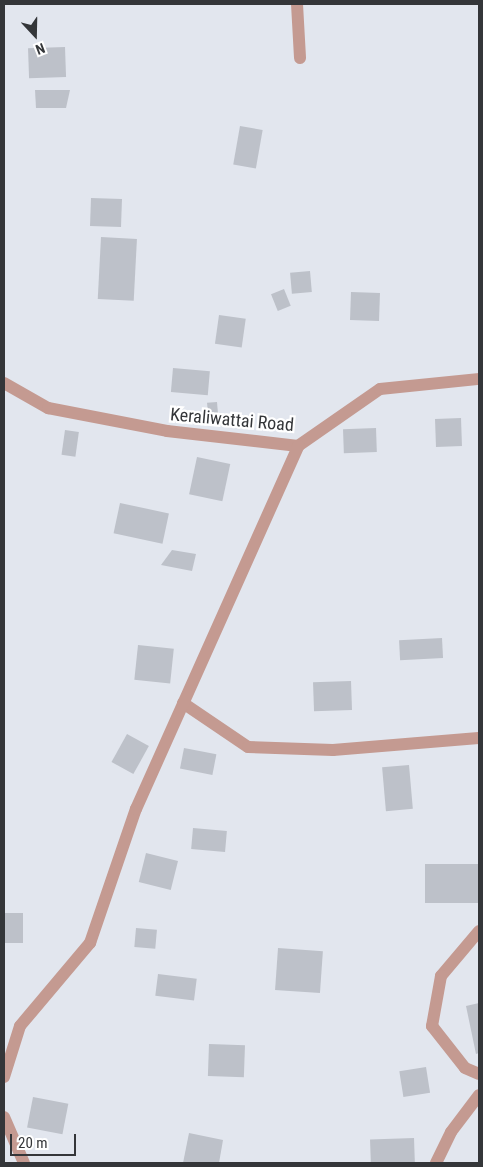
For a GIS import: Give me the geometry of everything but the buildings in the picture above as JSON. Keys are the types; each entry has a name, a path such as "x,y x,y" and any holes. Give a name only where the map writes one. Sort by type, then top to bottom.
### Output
{"street":[{"path":"297,4 300,58"},
{"name":"Keraliwattai Road","path":"4,383 48,408 167,431 298,446 380,390 479,379"},
{"path":"4,1077 20,1026 90,943 136,809 298,446"},
{"path":"183,703 248,747 334,750 479,738"},
{"path":"479,931 441,976 432,1026 465,1068 479,1074"},
{"path":"436,1163 451,1132 479,1095"},
{"path":"4,1116 24,1163"}]}
